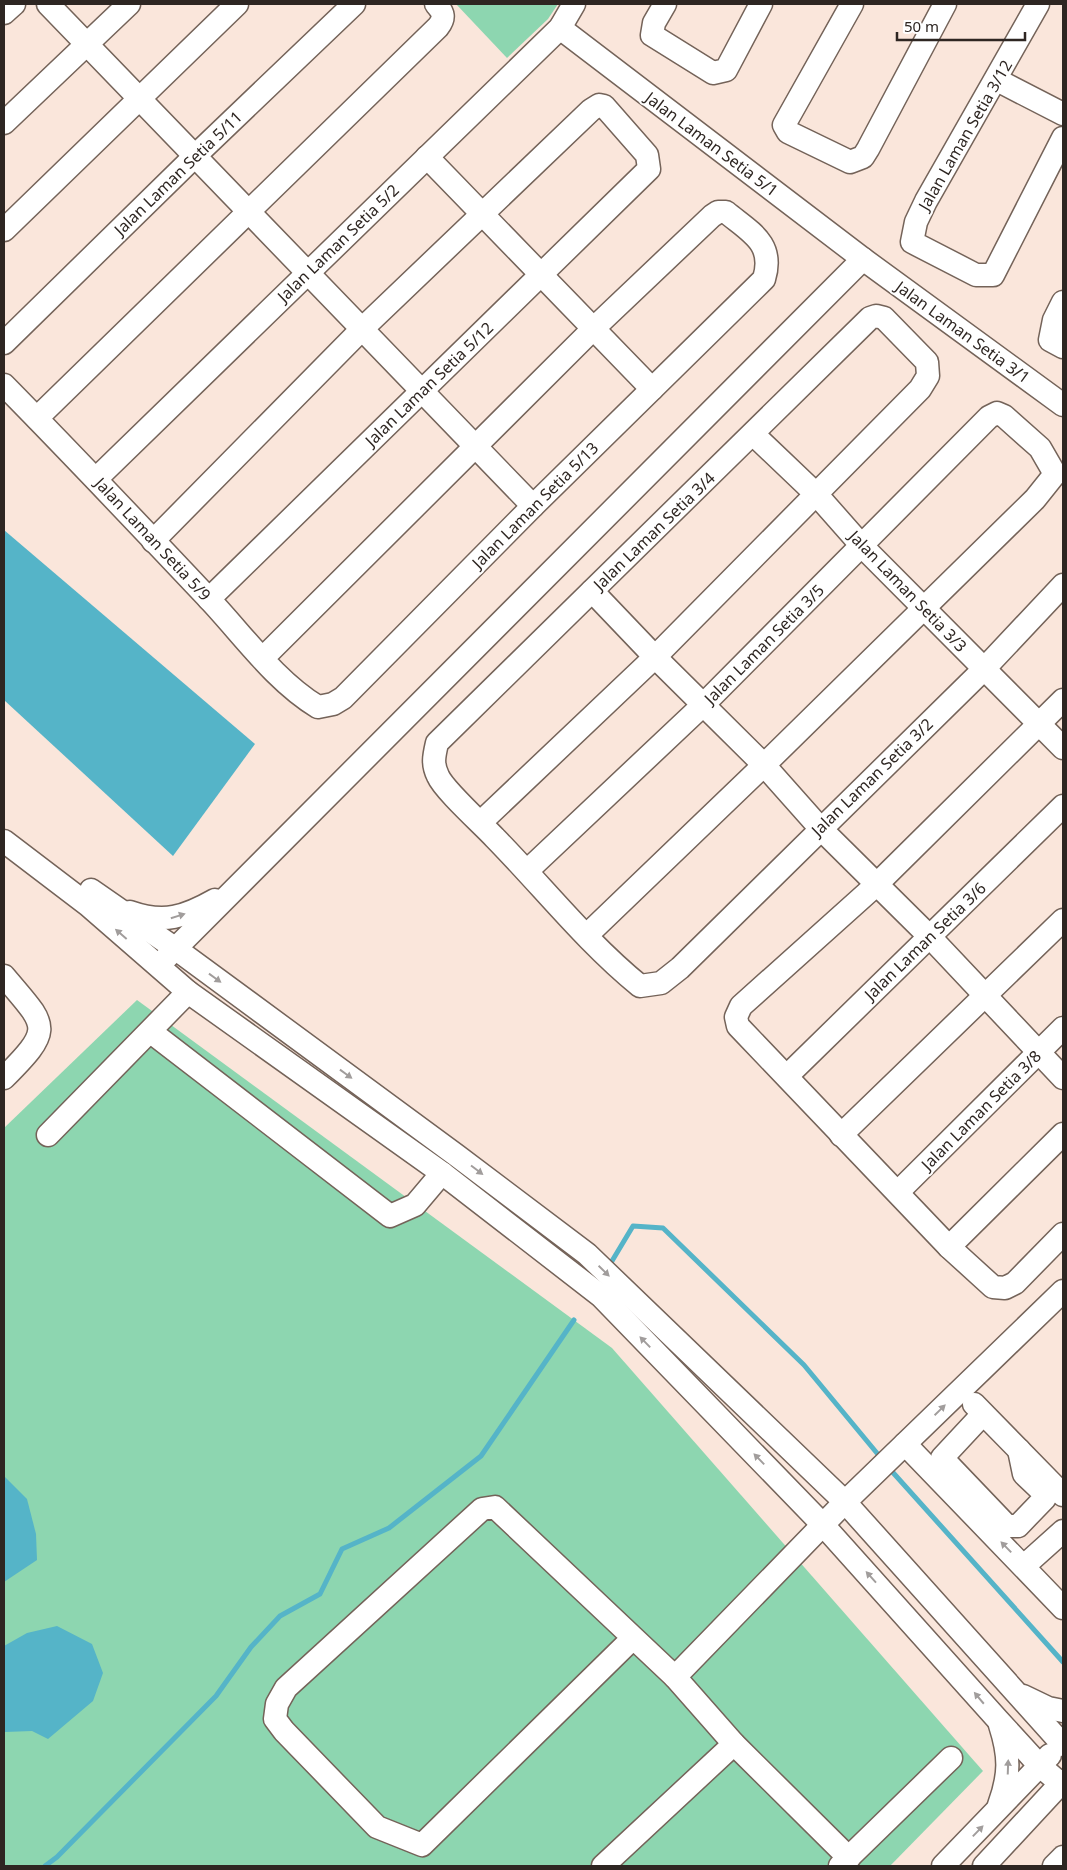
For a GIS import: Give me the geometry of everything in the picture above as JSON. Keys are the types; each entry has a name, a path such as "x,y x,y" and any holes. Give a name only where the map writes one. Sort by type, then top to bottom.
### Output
{"street":[{"path":"4,13 14,4"},
{"path":"48,4 88,42 533,506"},
{"path":"4,123 129,4"},
{"path":"4,230 237,4"},
{"name":"Jalan Laman Setia 5/11","path":"4,343 354,4"},
{"path":"37,418 438,27 443,20 443,11 436,4"},
{"name":"Jalan Laman Setia 5/2","path":"96,479 560,28 574,4"},
{"path":"665,4 654,23 652,35 713,73 726,70 761,4"},
{"path":"852,4 784,125 788,132 850,162 856,162 866,153 945,4"},
{"name":"Jalan Laman Setia 3/12","path":"1038,4 997,80 926,201 916,222 912,242 976,275 992,275 1063,138"},
{"name":"Jalan Laman Setia 5/1","path":"560,28 863,259"},
{"path":"997,80 1063,114"},
{"name":"Jalan Laman Setia 5/12","path":"209,599 649,169 647,154 604,106 599,105 591,110 482,214"},
{"path":"427,157 652,389"},
{"name":"Jalan Laman Setia 5/13","path":"299,696 318,707 333,704 343,698 533,506 764,279 768,267 768,256 762,243 726,212 718,212 593,329"},
{"path":"153,541 362,328 482,214"},
{"path":"158,966 863,259"},
{"name":"Jalan Laman Setia 3/1","path":"863,259 1063,405"},
{"path":"1057,343 1054,320 1063,302"},
{"name":"Jalan Laman Setia 3/4","path":"480,822 438,778 432,760 437,744 870,318 876,316 884,318 927,362 928,376 920,390 817,495"},
{"path":"263,658 593,329"},
{"name":"Jalan Laman Setia 5/9","path":"4,385 96,479 299,696"},
{"name":"Jalan Laman Setia 3/5","path":"527,871 703,705 989,417 997,413 1004,416 1040,448 1055,474 1034,499 924,608"},
{"name":"Jalan Laman Setia 3/3","path":"753,434 817,495 862,546 1063,748"},
{"path":"817,495 655,658 480,822 586,935 764,765 924,608"},
{"name":"Jalan Laman Setia 3/2","path":"586,935 617,967 640,986 661,983 680,968 820,828 984,669 1063,585"},
{"path":"592,591 655,658 764,765 820,828 930,937 1063,1078"},
{"path":"1063,700 876,885 741,1006 736,1017 738,1026 841,1135 949,1247 993,1287 1005,1288 1015,1283 1063,1234"},
{"name":"Jalan Laman Setia 3/6","path":"787,1076 1063,806"},
{"path":"4,826 456,1154 587,1254 845,1502 994,1670 1063,1744 1039,1765 944,1866"},
{"path":"4,841 88,905 188,992 442,1173 600,1296 824,1526 950,1663 1039,1765 1062,1782 984,1866"},
{"path":"114,907 151,918 173,919 199,909 234,889"},
{"path":"841,1135 1063,920"},
{"path":"4,976 36,1014 40,1027 38,1039 29,1053 4,1078"},
{"path":"48,1135 151,1032 188,992"},
{"name":"Jalan Laman Setia 3/8","path":"898,1192 1063,1028"},
{"path":"151,1032 390,1216 415,1205 442,1173"},
{"path":"949,1247 1063,1134"},
{"path":"675,1677 824,1526 845,1502 1063,1291"},
{"path":"961,1390 1063,1495"},
{"path":"983,1414 942,1455 970,1488 1007,1526 1018,1526 1045,1498 1045,1494 1024,1474 1019,1450"},
{"path":"899,1450 971,1512 1063,1608"},
{"path":"970,1488 971,1512"},
{"path":"633,1638 422,1845 377,1828 284,1731 276,1719 277,1704 286,1688 482,1509 495,1507 675,1677 734,1744 845,1862 951,1758"},
{"path":"1024,1566 1063,1531"},
{"path":"994,1670 1018,1693 1048,1708 1063,1711"},
{"path":"995,1813 1007,1782 1008,1752 998,1720"},
{"path":"603,1866 734,1744"},
{"path":"1054,1866 1063,1857"}],"green space":[{"path":"456,4 558,4 548,19 507,58"},
{"path":"137,1000 612,1348 983,1771 890,1866 4,1866 4,1128"}],"water":[{"path":"4,530 255,744 173,856 4,700"},
{"path":"4,1476 27,1499 36,1534 37,1560 4,1582"},
{"path":"57,1626 92,1644 103,1673 93,1701 48,1739 32,1731 5,1732 4,1734 4,1646 27,1633"}],"waterway":[{"path":"609,1266 633,1226 663,1228 804,1365 881,1458"},
{"path":"45,1866 57,1857 216,1696 251,1647 280,1616 320,1594 342,1549 389,1528 481,1456 574,1320"},
{"path":"888,1467 1063,1662"}]}
